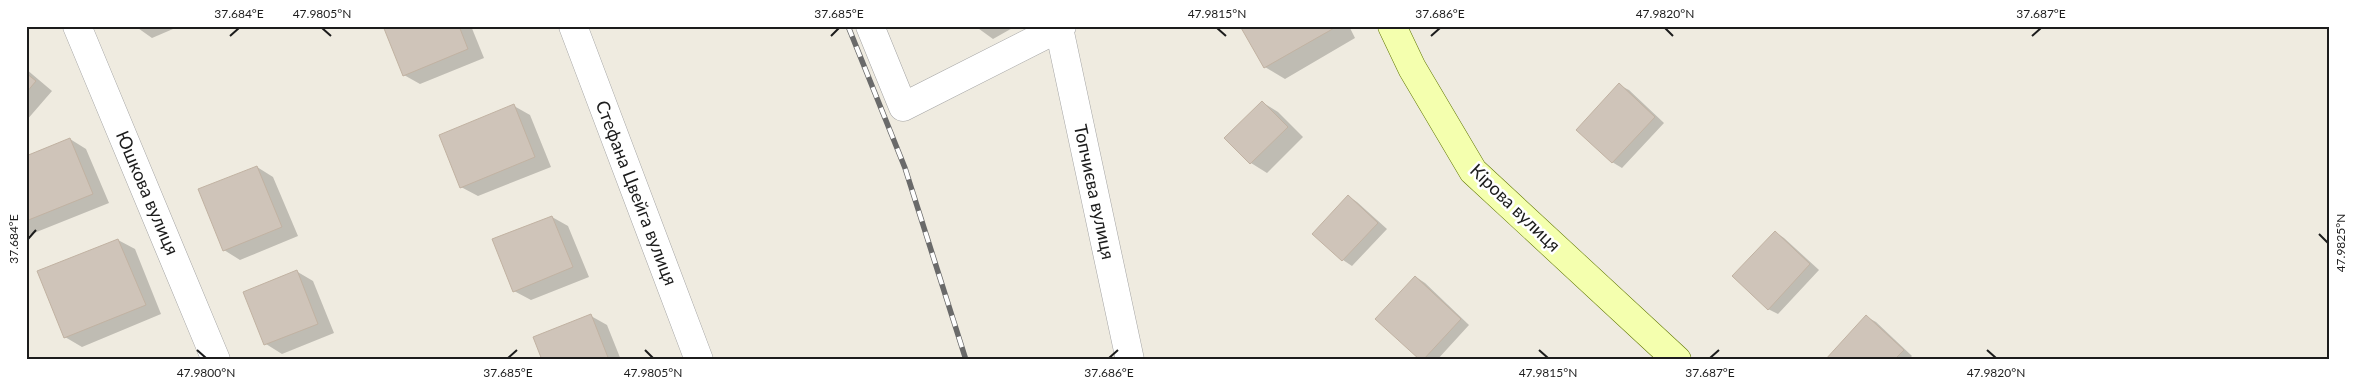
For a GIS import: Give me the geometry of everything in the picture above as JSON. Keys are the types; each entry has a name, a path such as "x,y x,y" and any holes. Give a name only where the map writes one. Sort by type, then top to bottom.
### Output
{"main road":[{"name":"Кірова вулиця","path":"1392,26 1412,68 1473,171 1677,360"}],"street":[{"name":"Юшкова вулиця","path":"77,26 216,360"},
{"name":"Стефана Цвейга вулиця","path":"573,26 699,360"},
{"path":"870,26 903,107 1060,27"},
{"name":"Топчиєва вулиця","path":"1060,27 1130,360"}],"building":[{"path":"383,26 459,26 468,49 403,76"},
{"path":"1240,26 1336,26 1336,27 1264,68"},
{"path":"26,73 36,81 26,93"},
{"path":"1619,83 1655,117 1612,163 1576,130"},
{"path":"1262,101 1288,127 1250,164 1224,138"},
{"path":"514,104 535,157 460,188 439,135"},
{"path":"70,138 93,194 26,221 26,156"},
{"path":"257,166 282,227 223,251 198,189"},
{"path":"1348,195 1378,223 1342,261 1312,234"},
{"path":"552,216 573,267 513,292 492,239"},
{"path":"1775,231 1810,264 1768,310 1732,276"},
{"path":"118,239 146,305 64,338 37,271"},
{"path":"297,270 318,324 264,345 243,292"},
{"path":"1415,276 1461,319 1423,360 1420,360 1375,319"},
{"path":"591,314 609,360 542,360 533,337"},
{"path":"1866,315 1904,350 1894,360 1825,360"}],"railway":[{"path":"848,26 905,168 966,360"}]}
